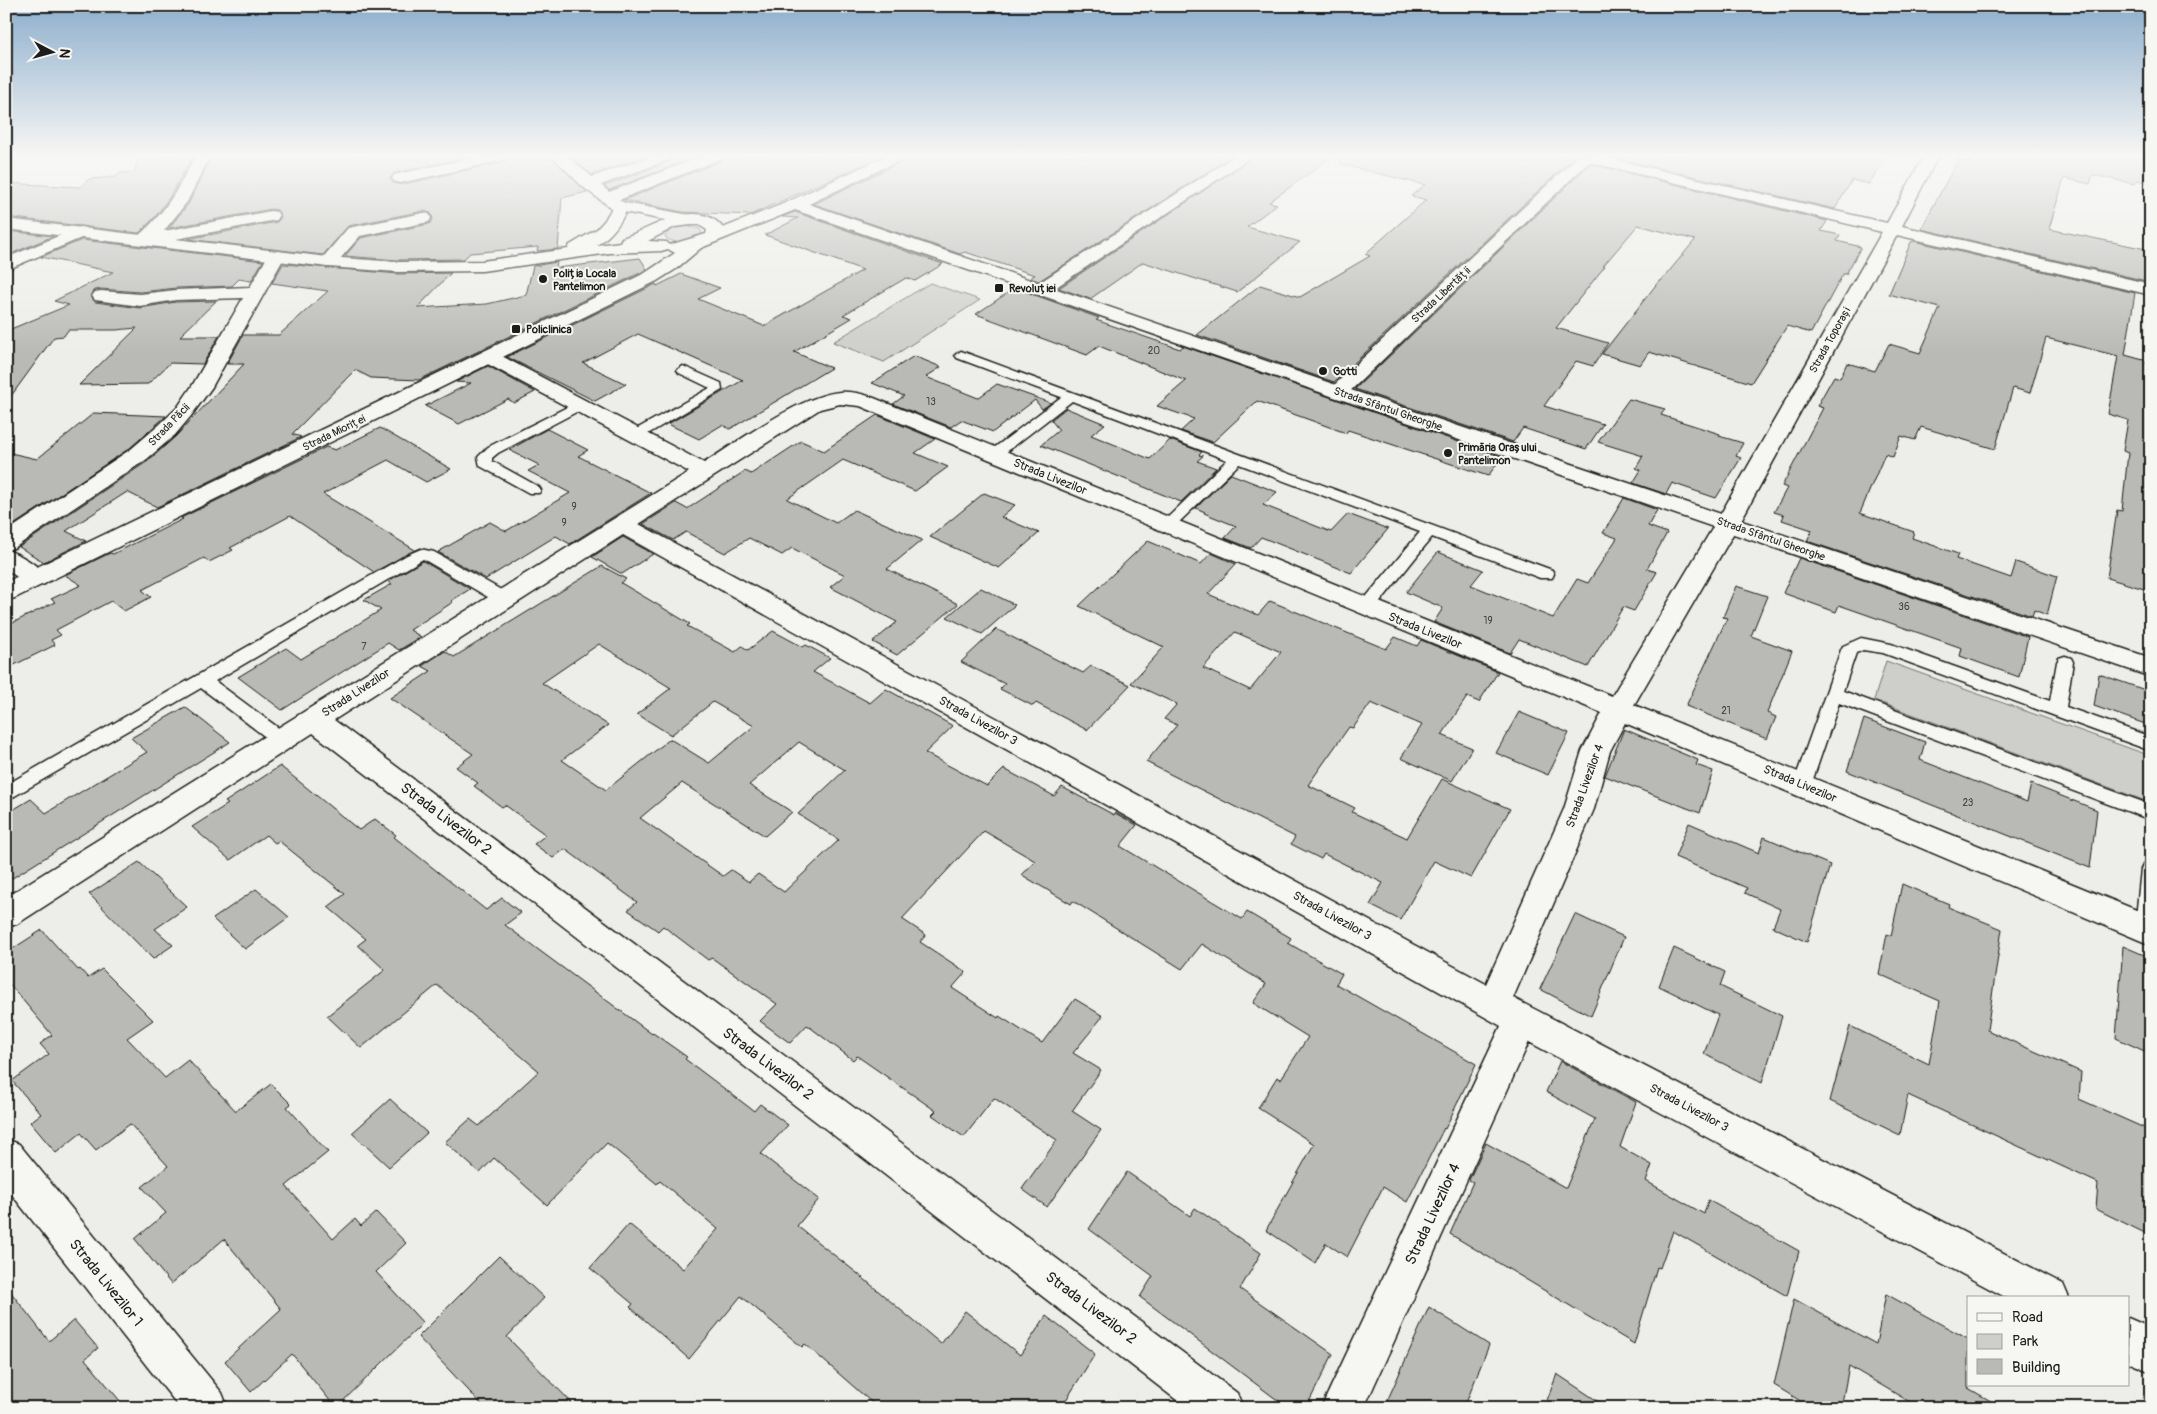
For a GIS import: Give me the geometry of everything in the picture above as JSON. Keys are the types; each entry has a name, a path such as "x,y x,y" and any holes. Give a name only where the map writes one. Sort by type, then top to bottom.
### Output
{"street":[{"path":"144,240 165,222"},
{"path":"144,240 239,222"},
{"path":"328,262 354,232 401,222"},
{"path":"561,256 602,234 614,222"},
{"path":"650,222 661,239 668,258 661,271"},
{"path":"661,239 672,223 679,222"},
{"path":"707,222 716,229 713,237"},
{"path":"6,224 328,262 398,267 448,267 513,263 661,239 694,246 752,222"},
{"name":"Strada Sfântul Gheorghe","path":"845,222 1338,392 2151,668"},
{"path":"1040,290 1144,222"},
{"name":"Strada Libertății","path":"1338,392 1516,222"},
{"path":"1867,222 2151,290"},
{"name":"Strada Toporași","path":"1727,524 1896,222"},
{"path":"6,265 80,232"},
{"name":"Strada Mioriței","path":"6,592 490,357 661,271 694,246"},
{"name":"Strada Păcii","path":"6,543 140,454 168,430 202,387 276,256"},
{"path":"101,296 140,300 202,294 256,292"},
{"path":"490,357 705,472"},
{"name":"Strada Livezilor","path":"6,914 621,524 813,405 839,398 854,398 1618,709 2148,929"},
{"name":"Strada Livezilor 3","path":"621,524 1507,1012 2045,1296"},
{"name":"Strada Livezilor 4","path":"1342,1408 1495,1081 1507,1012 1579,809 1596,751 1618,709 1727,524"},
{"path":"6,558 36,578"},
{"name":"Strada Livezilor 2","path":"314,720 1222,1408"},
{"name":"Strada Livezilor 1","path":"6,1158 207,1408"},
{"path":"2130,1340 2151,1351"}],"lane":[{"path":"961,355 1546,574"},
{"path":"636,435 716,390 716,386 683,370"},
{"path":"995,454 1070,396"},
{"path":"534,490 485,463 485,457 492,450 579,405"},
{"path":"1168,526 1237,458"},
{"path":"1367,607 1430,530"},
{"path":"6,794 421,554 429,555 504,598"},
{"path":"1802,785 1832,694 1849,650 1861,644 1885,648 2151,744"},
{"path":"2057,711 2065,662"},
{"path":"202,680 282,740"},
{"path":"1832,694 2151,813"},
{"path":"2148,929 2151,869"}],"green space":[{"path":"686,226 700,229 702,234 685,242 666,238 665,235 674,228"},
{"path":"930,283 980,300 884,362 833,342"},
{"path":"1886,661 2151,756 2151,803 1874,700"}],"building":[{"path":"47,222 150,222 139,233"},
{"path":"174,222 201,222 169,228"},
{"path":"277,222 368,222 348,226 323,255 188,239"},
{"path":"431,222 560,222 558,249 537,251 538,247 470,253 464,259 398,260 345,256 361,238 429,224"},
{"path":"790,222 823,222 943,264 915,281 906,278 843,315 852,318 794,352 831,368 730,429 722,425 699,439 668,424 743,380 638,334 583,363 626,384 595,401 507,357 656,284 657,286 681,274 720,288 698,299 764,326 863,270 765,235"},
{"path":"867,222 1130,222 1039,281 1030,278 1035,275 965,252 960,254"},
{"path":"1157,222 1254,222 1247,227 1300,242 1237,292 1143,262 1090,299 1059,288"},
{"path":"1401,222 1505,222 1334,382 1197,335 1260,285 1300,297 1370,256 1365,254"},
{"path":"1529,222 1826,222 1821,231 1840,235 1837,241 1861,247 1846,274 1843,274 1811,333 1787,326 1751,383 1649,352 1640,365 1602,354 1659,281 1661,281 1695,240 1638,225 1603,266 1605,266 1556,328 1608,343 1593,366 1576,361 1544,406 1603,424 1586,449 1523,428 1513,442 1355,389"},
{"path":"1925,222 2051,222 2049,229 2151,250 2151,282 1921,229"},
{"path":"6,231 53,236 6,256"},
{"path":"82,240 263,261 251,281 239,279 232,286 176,288 140,292 101,289 95,290 90,295 95,302 140,308 176,302 216,301 180,336 219,336 203,364 170,363 148,384 79,385 137,328 68,330 64,336 54,337 6,403 6,331 69,305 54,301 113,272 41,257"},
{"path":"1914,241 2135,293 2125,355 2147,361 2146,364 2151,364 2151,591 2107,578 2117,510 2122,511 2128,453 2123,451 2128,420 2108,414 2118,356 2046,338 2030,393 2013,388 1995,449 1921,427 1915,440 1901,436 1893,457 1885,454 1860,513 1914,532 1912,538 1958,554 1956,559 2011,578 2016,562 2057,576 2047,615 2034,610 2032,616 1807,541 1812,530 1782,520 1784,515 1774,512 1787,488 1782,486 1823,408 1817,406 1834,376 1840,378 1847,363 1875,371 1889,344 1920,353 1940,308 1889,294 1911,242"},
{"path":"640,258 647,269 644,271 419,380 371,378 355,370 292,434 301,437 157,507 127,492 66,531 86,541 44,562 19,547 148,461 176,436 244,364 227,364 243,335 279,335 328,291 272,283 283,264 398,274 451,273 417,308 487,304 526,295 533,266 557,262 556,268"},
{"path":"1015,288 1099,318 1096,320 1180,349 1183,346 1502,457 1488,476 1348,430 1346,433 1257,401 1213,442 1181,431 1194,419 1157,406 1186,381 1099,346 1087,355 976,314"},
{"path":"914,356 941,367 926,377 978,398 997,384 1051,403 1042,409 1035,400 993,432 961,420 951,427 893,404 904,396 872,383"},
{"path":"488,366 535,392 514,403 508,399 459,424 425,406 471,383 456,382"},
{"path":"1629,399 1665,409 1661,415 1743,443 1736,456 1741,458 1716,498 1672,483 1666,494 1633,483 1641,470 1636,468 1643,456 1598,442"},
{"path":"1066,408 1105,424 1091,435 1150,459 1170,440 1202,452 1199,455 1203,456 1197,461 1216,468 1181,502 1041,445 1059,430 1051,420"},
{"path":"94,413 166,416 130,448 6,530 6,452 37,459"},
{"path":"877,415 935,439 915,453 948,467 915,491 843,460 787,499 836,523 854,510 922,540 887,569 958,604 897,655 873,642 897,622 830,587 845,575 792,548 782,555 749,538 725,553 686,532 673,540 643,524 676,503 687,509 745,471 751,474 801,441 824,451"},
{"path":"380,428 451,469 426,482 388,460 323,494 415,550 374,572 290,516 230,548 233,550 209,562 204,558 142,590 151,597 124,611 111,601 56,630 61,635 51,640 55,645 6,669 6,626 55,602 51,599 81,585 65,575 110,553 113,554 183,519 181,518 326,447 335,450"},
{"path":"547,429 588,450 578,456 651,493 570,544 556,536 486,579 438,552 490,522 506,531 570,493 528,471 539,465 509,450"},
{"path":"1231,474 1277,492 1263,505 1331,532 1348,514 1388,529 1351,573 1261,537 1251,548 1225,538 1236,526 1196,508"},
{"path":"984,493 1015,505 1001,517 1039,533 999,568 930,537"},
{"path":"1624,498 1657,510 1648,526 1667,533 1647,569 1657,572 1634,611 1623,607 1588,667 1519,639 1510,653 1434,622 1443,608 1406,592 1438,552 1483,570 1471,585 1553,618 1577,579 1588,583 1617,538 1603,533"},
{"path":"623,537 653,554 622,574 592,557"},
{"path":"1148,541 1201,564 1211,553 1236,564 1208,594 1258,615 1270,601 1386,649 1395,637 1417,646 1421,640 1498,672 1479,702 1467,697 1442,735 1472,748 1452,781 1401,758 1422,725 1371,703 1353,728 1349,727 1308,785 1355,808 1352,812 1407,838 1442,779 1510,809 1471,878 1434,861 1400,920 1370,905 1383,883 1324,854 1321,859 1291,844 1295,837 1146,762 1177,725 1164,719 1177,704 1131,683 1164,647 1079,606","holes":["1235,632 1281,652 1250,690 1203,668"]},
{"path":"1799,558 2028,637 2019,677 1960,656 1962,648 1839,605 1836,612 1783,593"},
{"path":"423,561 470,589 410,630 421,637 399,650 388,643 282,710 238,677 286,648 301,659 381,610 364,600 392,584 388,581"},
{"path":"602,566 626,579 621,583 690,624 687,626 735,652 742,646 748,650 773,631 803,647 806,645 830,658 813,672 870,703 886,689 953,726 925,753 987,786 1004,769 1054,796 1062,787 1137,825 1120,846 1242,919 1247,912 1291,938 1288,943 1342,974 1336,984 1476,1064 1407,1202 1383,1187 1347,1257 1326,1243 1315,1263 1266,1230 1314,1144 1258,1108 1277,1077 1281,1079 1308,1037 1253,1003 1266,984 1202,944 1182,969 1073,901 1071,904 1022,875 1035,861 984,831 902,919 926,935 920,942 966,972 952,988 998,1018 999,1016 1042,1043 1075,999 1103,1016 1073,1053 1101,1070 1072,1111 1101,1130 1047,1207 1022,1189 1057,1140 994,1098 964,1137 932,1115 936,1111 857,1056 853,1060 807,1025 790,1043 760,1021 777,1004 712,958 708,960 663,926 658,931 628,910 637,902 565,849 553,858 534,844 546,835 505,805 502,807 474,786 478,783 456,767 473,754 390,698 431,671 422,666 445,651 454,657","holes":["599,644 671,688 637,714 671,735 713,702 754,726 709,763 670,739 606,790 562,760 608,725 542,683","799,742 845,770 798,814 839,840 784,892 758,874 749,882 731,870 723,876 640,818 682,783 765,836 792,812 749,785"]},
{"path":"1736,586 1767,596 1751,636 1792,651 1767,713 1776,717 1767,739 1686,706 1727,618 1723,617"},
{"path":"981,588 1015,605 982,634 947,617"},
{"path":"996,629 1083,673 1091,666 1130,685 1087,730 1036,703 1033,706 1000,689 1005,684 961,662"},
{"path":"2099,674 2151,692 2151,726 2094,706"},
{"path":"185,707 230,742 6,882 6,814 31,799 46,813 147,752 131,738"},
{"path":"1519,712 1569,733 1548,775 1496,753"},
{"path":"1864,719 1925,742 1920,760 2027,802 2031,784 2097,810 2090,868 1847,771"},
{"path":"1624,729 1698,760 1696,765 1713,771 1700,813 1605,776"},
{"path":"280,766 359,830 375,819 396,835 394,837 486,910 502,898 521,913 505,925 652,1034 687,1057 685,1059 754,1111 760,1104 788,1125 761,1154 819,1199 797,1226 857,1273 941,1344 965,1311 1020,1355 1046,1316 1095,1354 1061,1408 878,1408 805,1344 802,1347 741,1296 689,1359 630,1307 633,1304 590,1268 629,1224 683,1269 718,1229 660,1181 657,1184 607,1143 547,1205 494,1158 480,1173 445,1142 470,1119 479,1126 539,1071 437,985 361,1048 327,1016 385,970 358,945 366,939 328,907 345,894 279,841 275,843 266,835 230,860 192,827 228,804 225,802"},
{"path":"1689,823 1759,853 1764,837 1830,865 1807,942 1773,927 1780,909 1745,893 1747,888 1675,857"},
{"path":"139,862 187,907 155,929 173,945 153,959 89,894"},
{"path":"1902,884 1949,904 1948,907 2002,929 1987,1030 2081,1072 2079,1099 2151,1131 2151,1236 2096,1209 2098,1183 1908,1095 1900,1135 1830,1101 1850,1026 1929,1064 1940,1001 1879,974 1887,934 1891,936"},
{"path":"256,889 289,917 245,949 213,919"},
{"path":"1575,914 1624,937 1591,1016 1540,989"},
{"path":"42,930 78,970 80,969 88,978 102,969 153,1020 127,1038 165,1078 188,1060 236,1111 271,1084 291,1104 287,1107 328,1152 286,1186 333,1239 355,1219 361,1226 376,1212 406,1243 376,1272 423,1323 336,1408 292,1354 251,1392 225,1361 281,1309 224,1239 171,1284 135,1239 166,1213 142,1187 168,1166 130,1124 96,1150 81,1133 56,1153 30,1122 41,1114 12,1081 49,1054 40,1044 52,1035 6,980 6,953"},
{"path":"2123,946 2151,958 2151,1054 2116,1038"},
{"path":"1674,948 1725,972 1720,986 1782,1016 1762,1083 1704,1054 1718,1015 1659,986"},
{"path":"1560,1061 1636,1102 1620,1147 1652,1165 1646,1181 1704,1214 1708,1200 1799,1251 1787,1296 1673,1231 1660,1268 1657,1267 1634,1344 1450,1234 1473,1182 1469,1180 1486,1143 1566,1188 1595,1119 1546,1092"},
{"path":"390,1099 427,1133 389,1167 352,1133"},
{"path":"1127,1172 1190,1216 1195,1208 1261,1253 1240,1289 1333,1354 1306,1408 1288,1408 1140,1297 1153,1276 1089,1229"},
{"path":"499,1256 544,1298 507,1337 577,1408 485,1408 418,1337"},
{"path":"6,1286 49,1341 74,1320 98,1348 85,1359 126,1408 6,1408"},
{"path":"1886,1294 1967,1338 1968,1388 2003,1408 1920,1408 1849,1366 1841,1408 1812,1408 1774,1385 1794,1299 1876,1344"},
{"path":"1429,1307 1489,1345 1464,1408 1384,1408"},
{"path":"1557,1374 1608,1408 1544,1408"}],"place":[{"name":"Poliția Locala Pantelimon","path":"543,279"},
{"name":"Revoluției","path":"999,288"},
{"name":"Policlinica","path":"516,329"},
{"name":"Gotti","path":"1323,371"},
{"name":"Primăria Orașului Pantelimon","path":"1448,453"}]}
